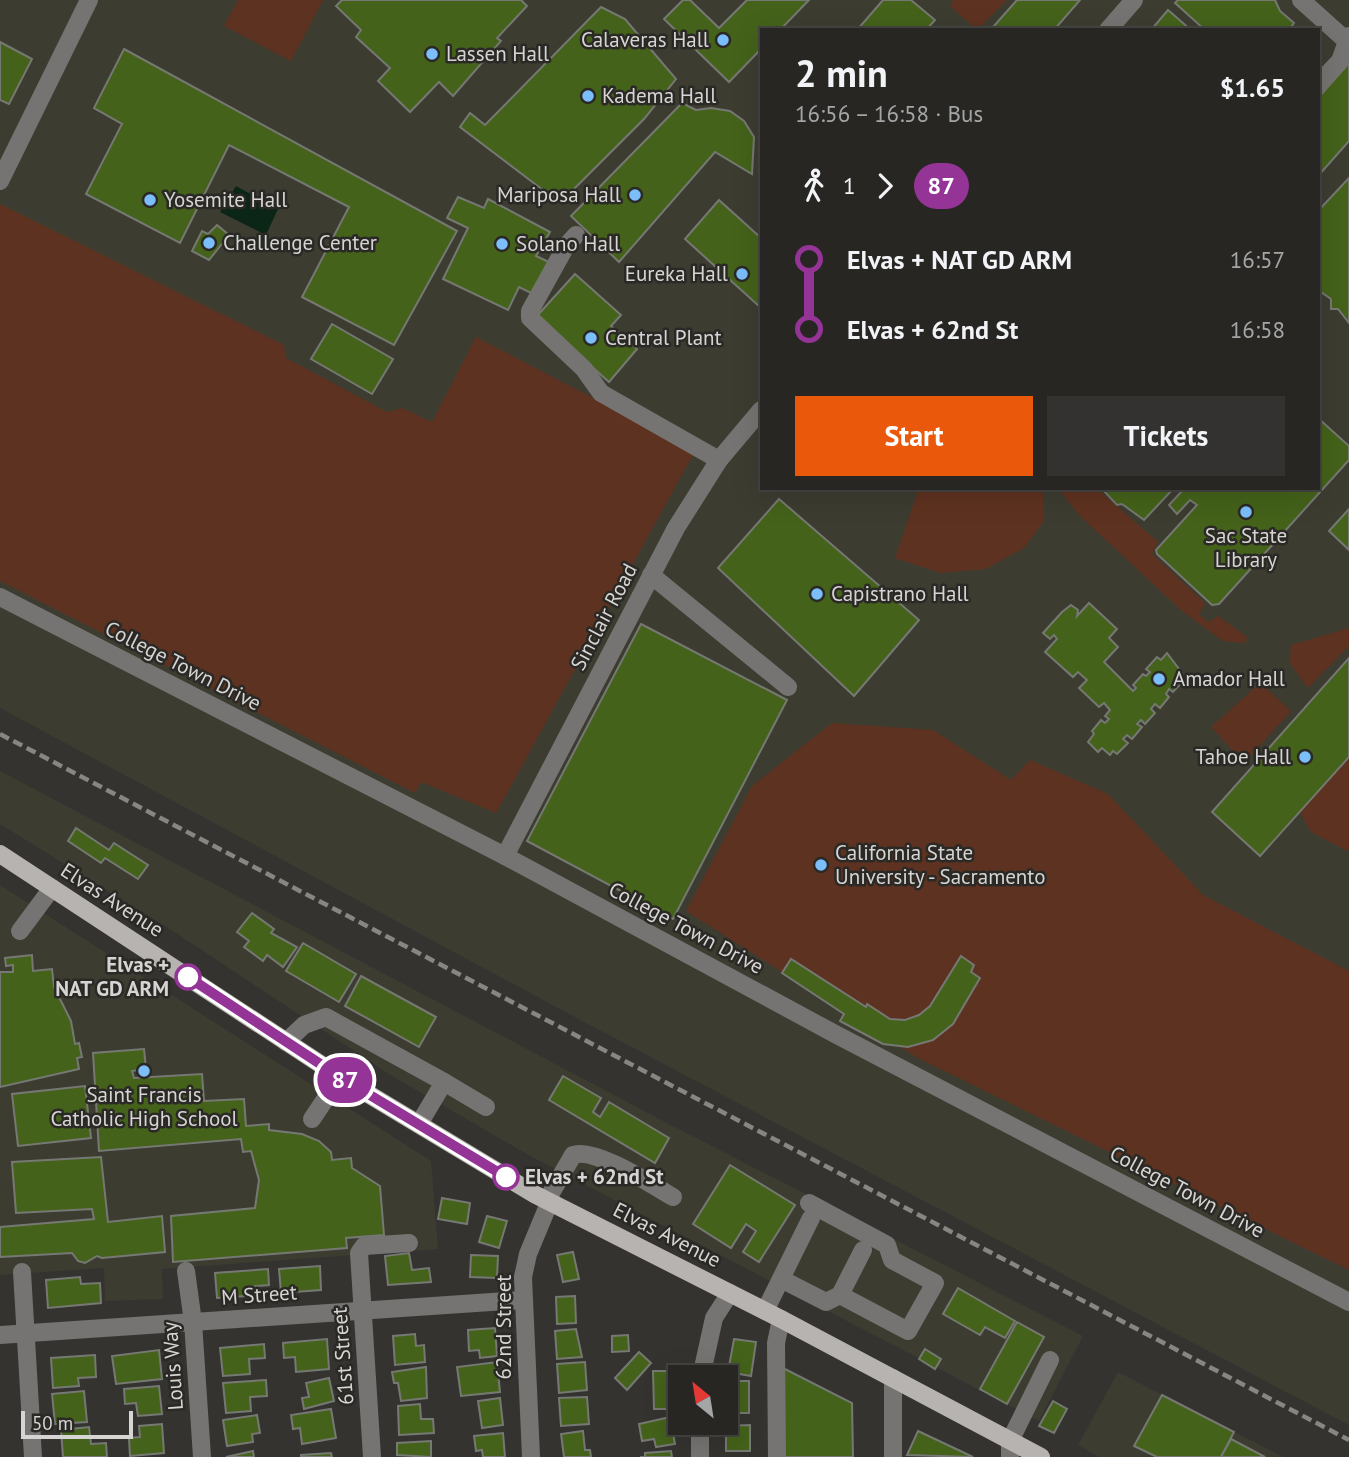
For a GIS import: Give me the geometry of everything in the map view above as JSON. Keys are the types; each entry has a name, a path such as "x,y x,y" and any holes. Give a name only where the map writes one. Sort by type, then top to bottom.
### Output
{"main road":[{"name":"Elvas Avenue","path":"0,854 340,1077 549,1200 893,1378 1010,1449 1041,1457"}],"street":[{"path":"0,181 5,159 89,0"},
{"path":"1110,28 1135,0"},
{"path":"1301,0 1348,40 1340,61 1320,82"},
{"path":"576,236 553,270 530,312 530,318 584,369 601,393 719,460"},
{"name":"Sinclair Road","path":"505,856 676,528 719,460 760,412"},
{"path":"652,575 788,687"},
{"name":"College Town Drive","path":"0,597 505,856 836,1035 1349,1302"},
{"path":"20,931 52,888"},
{"path":"286,1042 304,1025 326,1017 486,1107"},
{"path":"312,1119 340,1077"},
{"path":"419,1124 444,1082"},
{"name":"62nd Street","path":"531,1457 522,1300 528,1254 549,1200 573,1155 579,1153 598,1157 673,1197"},
{"path":"777,1457 776,1342 773,1315 780,1279 810,1211 887,1245 892,1259 936,1283 908,1331 840,1295"},
{"name":"61st Street","path":"372,1457 359,1253 364,1246 409,1242"},
{"path":"780,1279 826,1302 840,1295 863,1250"},
{"name":"Louis Way","path":"186,1271 194,1322 202,1457"},
{"path":"22,1272 33,1457"},
{"path":"703,1365 715,1318 730,1293"},
{"name":"M Street","path":"0,1335 522,1300"},
{"path":"1010,1449 1050,1360"},
{"path":"893,1378 893,1457"},
{"path":"700,1435 701,1457"}],"shaded area":[{"name":"California State University - Sacramento","path":"0,0 1349,0 1349,1425 586,1023 0,708"},
{"path":"238,0 323,0 291,61 224,26"},
{"path":"953,0 1007,0 979,28 975,28 950,6"},
{"path":"236,186 278,209 266,235 220,212"},
{"path":"0,204 284,345 286,358 387,412 402,408 432,422 476,337 695,451 496,813 421,782 415,793 0,581"},
{"path":"918,490 1038,490 1043,494 1044,521 1024,548 986,569 940,573 895,558"},
{"path":"1060,490 1098,490 1158,542 1152,554 1205,603 1199,615 1209,622 1218,616 1247,637 1245,643 1223,641 1182,611 1079,515"},
{"path":"1349,628 1349,646 1308,688 1290,663 1291,645"},
{"path":"1260,683 1291,711 1244,763 1211,727"},
{"path":"832,723 933,730 1011,780 1030,760 1108,794 1203,895 1349,971 1349,1270 916,1057 686,911 752,786"},
{"path":"1349,758 1349,850 1345,850 1311,832 1300,812"},
{"path":"0,771 669,1124 1083,1336 1039,1421 532,1157 392,1076 176,933 0,824"},
{"name":"Saint Francis Catholic High School","path":"0,885 431,1161 438,1249 162,1269 163,1299 105,1301 104,1268 0,1275"},
{"path":"1118,1372 1283,1457 1099,1457 1078,1445"}],"building":[{"name":"Lassen Hall","path":"342,0 521,0 527,6 497,38 501,41 453,96 439,82 410,112 378,81 390,68 356,37 361,30 336,6"},
{"name":"Calaveras Hall","path":"683,0 690,0 719,28 747,0 809,0 782,28 760,28 760,50 729,82 664,19"},
{"path":"883,0 911,0 935,20 928,28 859,28"},
{"path":"1017,0 1080,0 1056,28 993,27"},
{"path":"1178,0 1275,0 1280,11 1294,23 1290,28 1203,28 1175,3"},
{"name":"Kadema Hall","path":"601,7 625,19 676,79 644,119 560,203 460,127 470,113 485,125"},
{"path":"1168,10 1189,28 1153,28"},
{"path":"0,42 32,59 9,104 0,100"},
{"name":"Yosemite Hall","path":"124,49 457,231 394,345 302,297 349,207 229,145 180,243 86,194 122,124 94,108"},
{"path":"1349,63 1349,141 1320,174 1320,96"},
{"name":"Mariposa Hall","path":"682,103 696,110 711,108 730,111 744,121 754,137 752,174 715,152 619,262 571,216"},
{"path":"1349,178 1349,323 1338,309 1331,309 1331,299 1321,292 1320,209"},
{"name":"Solano Hall","path":"458,197 484,208 488,199 550,232 536,256 551,263 535,295 519,287 508,310 443,279 468,228 447,218"},
{"name":"Eureka Hall","path":"719,200 760,237 760,307 685,239"},
{"name":"Challenge Center","path":"217,225 229,235 209,260 192,251 202,231 208,234"},
{"name":"Central Plant","path":"575,274 621,315 611,326 637,349 609,382 536,317"},
{"path":"332,324 393,359 372,394 311,359"},
{"name":"Sac State Library","path":"1320,420 1349,446 1349,460 1219,604 1212,605 1157,554 1156,550 1197,505 1190,500 1177,514 1169,505 1182,491 1320,490"},
{"name":"Sac State Library","path":"1103,490 1172,490 1144,520 1122,504 1117,505"},
{"name":"Capistrano Hall","path":"779,499 919,620 854,696 718,568"},
{"path":"1349,509 1349,550 1329,531"},
{"name":"Amador Hall","path":"1089,603 1117,629 1109,638 1118,647 1104,662 1133,691 1136,688 1133,685 1143,674 1146,676 1150,672 1146,669 1157,657 1161,660 1167,653 1182,673 1179,677 1183,681 1173,692 1169,689 1166,694 1169,697 1160,708 1155,704 1151,709 1155,713 1145,724 1141,720 1137,724 1142,727 1132,739 1127,735 1123,739 1128,743 1117,754 1113,751 1110,755 1102,748 1098,752 1088,742 1094,734 1092,731 1101,720 1105,723 1109,719 1105,716 1110,710 1104,703 1099,707 1079,688 1087,680 1078,672 1073,677 1045,652 1057,639 1054,635 1050,639 1043,633 1071,605 1078,610 1077,616"},
{"path":"641,624 787,700 673,919 527,841"},
{"name":"Tahoe Hall","path":"1349,658 1349,757 1260,856 1212,812"},
{"path":"76,828 109,850 114,843 148,865 138,879 105,858 101,863 68,841"},
{"path":"252,913 274,929 271,933 297,947 283,967 267,955 263,961 244,947 249,941 237,932"},
{"path":"303,943 356,974 339,1002 286,971"},
{"path":"32,955 33,971 52,969 54,987 71,1021 75,1044 79,1043 82,1057 77,1058 79,1069 0,1087 0,972 13,972 13,965 6,966 5,958"},
{"path":"961,956 974,965 971,972 980,978 953,1024 933,1040 908,1047 883,1044 840,1021 844,1014 782,973 791,959 866,1007 867,1004 890,1019 905,1020 919,1015 930,1006"},
{"path":"361,976 436,1017 419,1047 345,1006"},
{"path":"144,1049 146,1069 132,1071 134,1078 202,1074 204,1101 244,1099 246,1126 269,1124 269,1130 302,1134 319,1141 331,1152 332,1160 351,1158 352,1168 380,1186 384,1235 346,1238 347,1248 173,1262 171,1216 255,1208 259,1180 251,1151 243,1152 241,1139 99,1151 93,1053"},
{"path":"563,1076 601,1098 593,1112 600,1117 609,1102 669,1138 655,1163 549,1100"},
{"path":"85,1086 91,1138 18,1146 12,1094"},
{"path":"101,1157 108,1222 162,1216 165,1252 102,1258 97,1256 85,1263 78,1261 72,1253 0,1257 0,1227 94,1219 92,1209 16,1213 12,1162"},
{"path":"730,1165 795,1205 759,1262 743,1252 756,1231 746,1224 731,1248 693,1224"},
{"path":"442,1198 470,1203 467,1224 438,1219"},
{"path":"487,1216 507,1221 499,1248 479,1242"},
{"path":"573,1252 579,1279 563,1282 557,1255"},
{"path":"409,1253 412,1270 429,1268 431,1282 388,1285 385,1256"},
{"path":"471,1255 498,1256 497,1278 470,1277"},
{"path":"320,1266 321,1290 281,1293 279,1269"},
{"path":"268,1269 269,1285 246,1287 246,1296 217,1298 215,1273"},
{"path":"80,1277 81,1284 100,1283 101,1303 48,1308 46,1280"},
{"path":"958,1288 1015,1321 1005,1338 985,1327 980,1335 943,1314"},
{"path":"575,1296 576,1323 557,1324 556,1297"},
{"path":"1017,1322 1044,1337 1007,1404 980,1389"},
{"path":"495,1328 497,1356 480,1358 479,1350 469,1351 468,1330"},
{"path":"576,1329 582,1357 557,1359 555,1331"},
{"path":"415,1334 416,1346 424,1345 425,1362 395,1365 393,1336"},
{"path":"628,1335 629,1351 612,1352 612,1336"},
{"path":"327,1339 329,1369 296,1372 295,1357 284,1358 283,1343"},
{"path":"734,1339 756,1342 751,1376 738,1374 738,1365 729,1365"},
{"path":"264,1344 265,1358 249,1359 250,1374 223,1376 220,1348"},
{"path":"925,1349 941,1359 935,1369 919,1359"},
{"path":"159,1350 162,1379 116,1384 112,1356"},
{"path":"639,1352 651,1363 627,1390 615,1378"},
{"path":"95,1355 96,1377 78,1378 79,1386 53,1388 51,1358"},
{"path":"497,1362 500,1392 461,1396 457,1367"},
{"path":"585,1362 587,1390 559,1393 557,1364"},
{"path":"426,1367 427,1398 401,1401 398,1383 394,1383 392,1372"},
{"path":"781,1367 852,1403 853,1457 781,1457"},
{"path":"653,1371 668,1371 668,1409 654,1409"},
{"path":"329,1378 334,1401 304,1409 302,1398 309,1397 306,1383"},
{"path":"266,1380 267,1396 250,1397 251,1411 226,1413 223,1383"},
{"path":"738,1381 749,1381 749,1413 738,1413"},
{"path":"159,1386 162,1414 138,1416 136,1403 125,1404 124,1389"},
{"path":"84,1391 87,1422 55,1424 52,1394"},
{"path":"1162,1395 1234,1432 1221,1457 1157,1457 1134,1446"},
{"path":"587,1397 589,1424 561,1426 559,1398"},
{"path":"500,1398 503,1425 482,1428 478,1401"},
{"path":"1053,1401 1067,1409 1054,1433 1039,1426"},
{"path":"420,1404 421,1419 433,1419 434,1433 399,1435 398,1406"},
{"path":"331,1409 336,1438 302,1444 300,1428 293,1429 291,1415"},
{"path":"257,1415 260,1433 252,1434 253,1442 227,1446 223,1420"},
{"path":"668,1417 668,1435 673,1435 675,1444 656,1447 654,1439 642,1441 639,1424"},
{"path":"162,1424 164,1453 130,1456 129,1438 140,1437 139,1426"},
{"path":"750,1425 750,1451 726,1451 726,1435 738,1435 738,1426"},
{"path":"89,1427 91,1444 106,1443 107,1457 63,1457 61,1430"},
{"path":"583,1431 585,1450 590,1450 591,1457 564,1457 561,1434"},
{"path":"918,1431 973,1457 907,1455"},
{"path":"503,1433 505,1457 483,1457 482,1450 476,1451 474,1436"},
{"path":"1231,1439 1265,1457 1221,1457"},
{"path":"431,1441 431,1457 397,1455 397,1443"},
{"path":"253,1451 254,1457 226,1457"},
{"path":"671,1451 672,1457 645,1457 645,1453"},
{"path":"331,1453 332,1457 301,1457 301,1455"}],"railway":[{"path":"0,734 1349,1440"}],"bus line":[{"name":"87","path":"188,977 340,1077 506,1177"}],"place":[{"name":"Calaveras Hall","path":"723,40"},
{"name":"Lassen Hall","path":"432,54"},
{"name":"Kadema Hall","path":"588,96"},
{"name":"Mariposa Hall","path":"635,195"},
{"name":"Yosemite Hall","path":"150,200"},
{"name":"Challenge Center","path":"209,243"},
{"name":"Solano Hall","path":"502,244"},
{"name":"Eureka Hall","path":"742,274"},
{"name":"Central Plant","path":"591,338"},
{"name":"Sac State Library","path":"1246,512"},
{"name":"Capistrano Hall","path":"817,594"},
{"name":"Amador Hall","path":"1159,679"},
{"name":"Tahoe Hall","path":"1305,757"},
{"name":"California State University - Sacramento","path":"821,865"},
{"name":"Elvas + NAT GD ARM","path":"188,977"},
{"name":"Saint Francis Catholic High School","path":"144,1071"},
{"name":"Elvas + 62nd St","path":"506,1177"}]}
